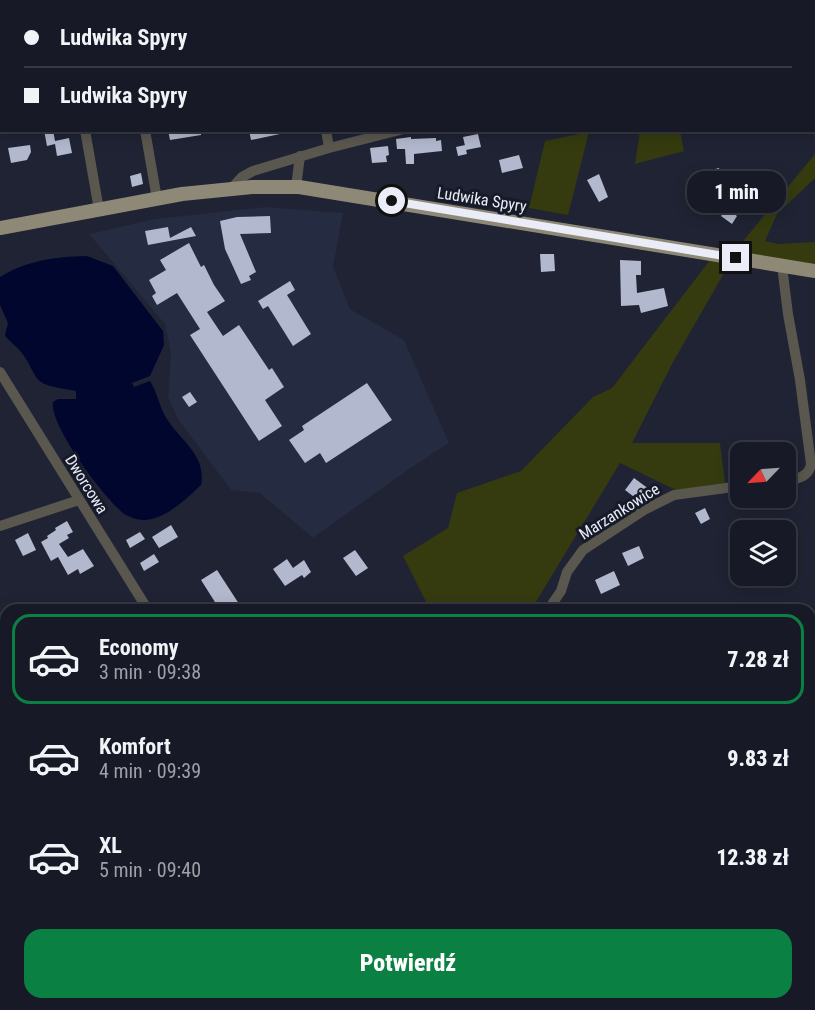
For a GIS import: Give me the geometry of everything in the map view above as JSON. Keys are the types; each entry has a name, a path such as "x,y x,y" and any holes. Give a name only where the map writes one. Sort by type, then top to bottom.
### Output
{"main road":[{"name":"Ludwika Spyry","path":"0,228 157,199 231,189 296,187 815,272"}],"street":[{"path":"85,132 99,210"},
{"path":"146,132 157,199"},
{"path":"326,132 329,148"},
{"path":"231,189 242,177 253,171 392,132"},
{"path":"296,187 300,156"},
{"path":"782,266 811,455 808,472 796,479"},
{"name":"Dworcowa","path":"0,372 144,604"},
{"name":"Marzankowice","path":"552,604 561,591 567,572 583,550 644,510 674,495 730,487"},
{"path":"0,526 79,500"}],"shaded area":[{"path":"265,207 343,213 333,267 350,309 404,340 449,443 313,538 260,493 231,490 178,419 168,397 171,353 165,324 89,234 155,219"}],"green space":[{"path":"589,132 568,215 529,208 545,141"},
{"path":"640,132 680,132 684,151 635,164"},
{"path":"815,154 815,178 777,214 765,241 779,244 815,242 815,266 734,252"},
{"path":"710,260 731,261 673,362 632,443 720,443 725,483 676,490 620,463 535,604 427,604 403,556 448,528 457,493 521,471 593,397 612,388"}],"water":[{"path":"87,256 113,266 163,331 164,345 150,376 132,383 134,387 150,381 165,416 200,464 201,485 168,512 152,519 141,520 128,516 103,493 68,443 54,413 53,402 58,399 76,399 76,391 39,381 23,355 5,335 8,323 0,305 0,277 10,271 42,260"}],"building":[{"path":"44,132 53,132 55,141 69,138 72,153 57,156 55,144 47,146"},
{"path":"168,132 201,132 201,135 170,140"},
{"path":"249,132 280,132 280,134 251,140"},
{"path":"478,134 481,147 466,150 463,137"},
{"path":"411,137 411,139 436,138 436,141 441,140 442,151 414,154 414,164 406,164 405,149 397,149 396,139"},
{"path":"30,145 31,152 27,160 11,163 8,148"},
{"path":"465,145 467,154 458,156 456,147"},
{"path":"388,146 387,162 372,163 370,148"},
{"path":"519,155 523,168 502,173 499,160"},
{"path":"719,168 723,183 707,186 704,172"},
{"path":"141,173 143,184 132,187 130,176"},
{"path":"599,174 608,197 599,202 587,180"},
{"path":"727,209 737,216 732,224 721,216"},
{"path":"270,216 271,233 240,234 256,272 249,276 251,280 241,284 225,249 220,221 237,217"},
{"path":"168,227 170,238 191,227 196,236 148,245 145,231"},
{"path":"189,243 201,267 204,265 225,301 207,312 223,336 239,325 269,370 272,368 284,387 265,400 282,426 259,441 190,335 200,329 177,293 157,305 152,296 156,293 149,280 166,270 160,260"},
{"path":"540,254 554,254 555,271 541,272"},
{"path":"620,260 641,261 641,275 636,275 637,293 664,288 668,306 641,313 639,305 621,306"},
{"path":"290,281 295,290 287,295 311,334 293,346 268,306 263,309 258,301"},
{"path":"367,383 392,420 326,463 320,453 305,463 289,440 304,430 302,426"},
{"path":"190,392 197,402 189,407 182,397"},
{"path":"634,478 653,492 642,503 625,490"},
{"path":"705,508 710,519 701,524 695,513"},
{"path":"67,521 73,532 67,535 69,538 59,544 68,557 83,549 94,566 80,574 78,569 68,575 58,557 51,561 41,542 56,530 55,528"},
{"path":"171,525 178,537 159,548 152,537"},
{"path":"140,532 145,539 130,548 126,540"},
{"path":"28,533 36,550 23,556 15,540"},
{"path":"639,546 644,558 628,566 622,553"},
{"path":"355,550 368,568 356,576 343,558"},
{"path":"154,554 159,562 144,571 140,563"},
{"path":"287,559 293,568 304,560 311,572 304,578 302,575 285,586 273,569"},
{"path":"217,570 239,604 216,604 201,580"},
{"path":"614,571 620,585 601,594 595,580"}],"route":[{"path":"392,201 736,258"}]}
